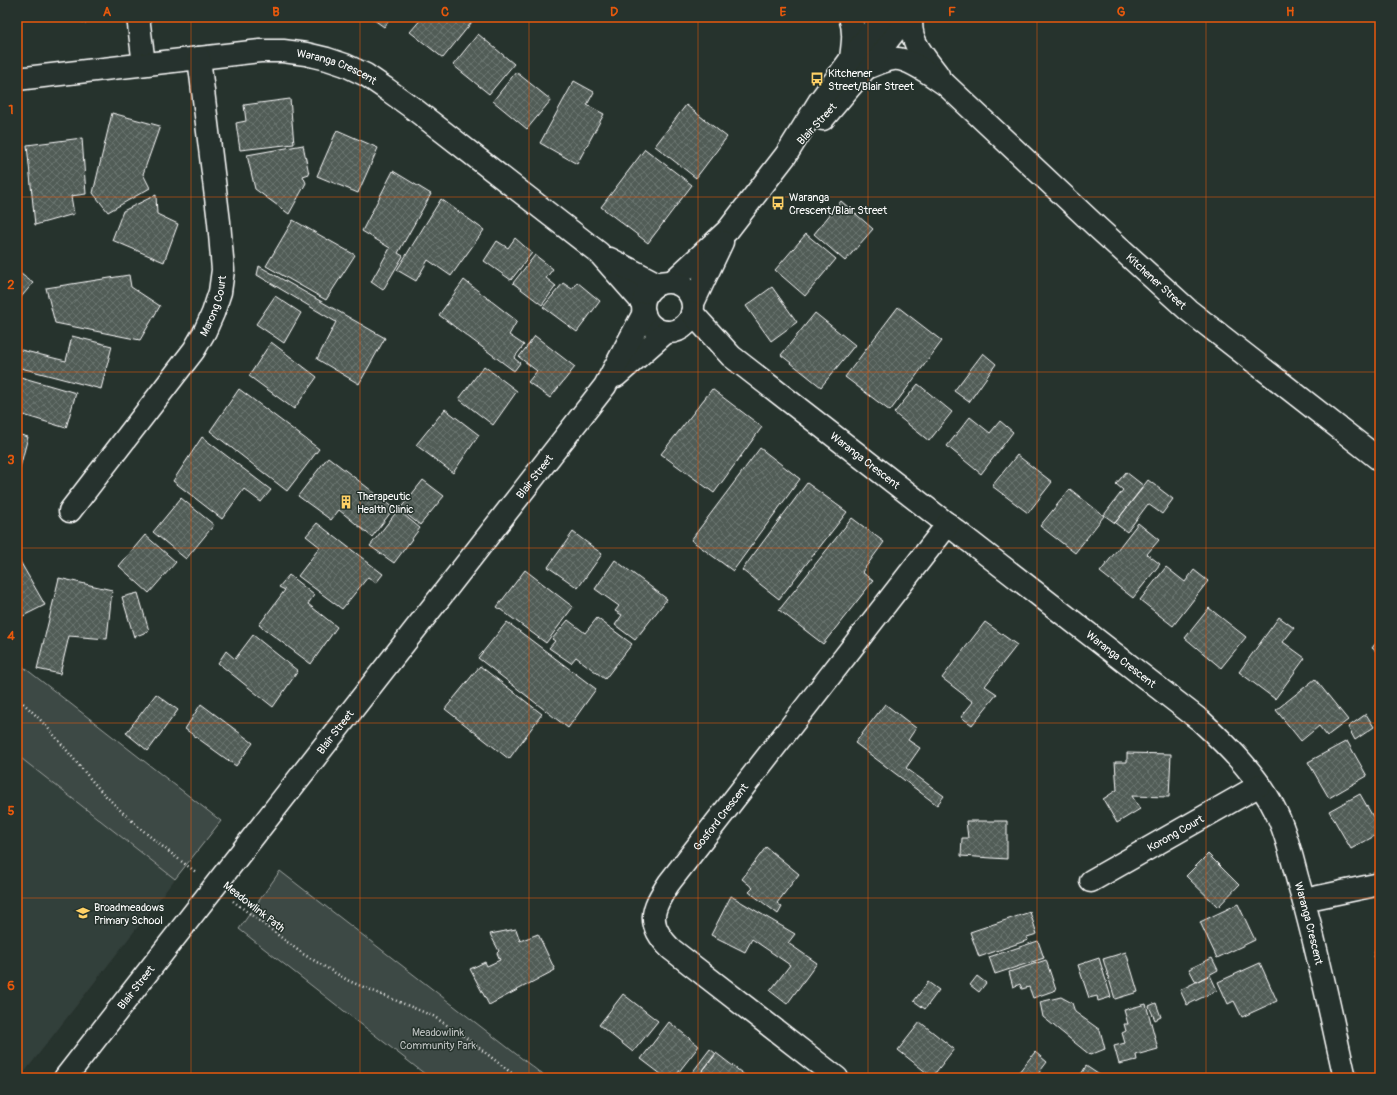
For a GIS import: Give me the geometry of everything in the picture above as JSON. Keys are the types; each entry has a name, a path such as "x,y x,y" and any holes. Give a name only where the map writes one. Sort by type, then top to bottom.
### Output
{"street":[{"path":"138,17 144,64"},
{"path":"850,17 859,63 895,58 918,67 946,85"},
{"name":"Blair Street","path":"859,63 882,17"},
{"name":"Blair Street","path":"665,283 728,230 786,155 819,102 906,17"},
{"path":"912,17 911,31 913,39 946,85"},
{"name":"Waranga Crescent","path":"17,79 260,51 283,51 306,54 345,65 366,75 414,109 599,253 644,308"},
{"name":"Marong Court","path":"70,511 194,350 208,325 220,292 223,270 219,222 199,58"},
{"name":"Kitchener Street","path":"946,85 1098,228 1188,310 1380,460"},
{"name":"Blair Street","path":"693,308 728,230"},
{"name":"Waranga Crescent","path":"599,253 665,283"},
{"path":"665,283 680,285 686,289 693,308 685,326 673,331 659,330 652,326 647,321 644,308 646,295 651,288 665,283"},
{"name":"Blair Street","path":"65,1078 605,386 644,308"},
{"name":"Waranga Crescent","path":"693,308 731,356 1201,721 1234,753 1260,785 1280,820 1304,900 1345,1078"},
{"name":"Waranga Crescent","path":"673,331 731,356"},
{"name":"Blair Street","path":"605,386 673,331"},
{"name":"Gosford Crescent","path":"837,1078 671,949 661,938 654,924 653,916 655,906 674,877 948,524"},
{"name":"Korong Court","path":"1091,881 1260,785"},
{"path":"1304,900 1380,884"}],"path":[{"name":"Meadowlink Path","path":"17,698 42,722 103,792 130,819 303,954 349,981 433,1016 465,1037 518,1078"}],"shaded area":[{"name":"Broadmeadows Primary School","path":"17,755 175,879 20,1078 17,1078"}],"green space":[{"path":"17,662 221,821 175,879 17,755"},
{"name":"Meadowlink Community Park","path":"280,871 547,1078 430,1078 239,929"}],"building":[{"path":"65,17 88,17 86,23"},
{"path":"370,17 392,17 384,27"},
{"path":"423,17 476,17 443,58 410,32"},
{"path":"478,34 514,64 489,94 453,65"},
{"path":"516,72 551,100 527,129 493,101"},
{"path":"574,81 594,92 587,105 604,114 577,164 540,143"},
{"path":"290,99 294,144 240,150 236,123 246,121 244,105"},
{"path":"686,105 727,137 696,178 655,146"},
{"path":"112,113 160,126 143,174 150,188 108,212 93,193"},
{"path":"337,130 378,148 358,193 317,176"},
{"path":"82,138 86,194 71,196 74,214 35,225 27,145"},
{"path":"303,145 309,174 303,176 306,183 289,214 255,189 247,155"},
{"path":"645,149 692,185 648,243 601,207"},
{"path":"393,171 431,194 398,253 403,256 383,290 371,282 390,248 362,231"},
{"path":"156,195 157,214 178,224 164,262 112,240 123,211"},
{"path":"441,199 484,230 451,276 428,260 416,281 397,270"},
{"path":"841,201 873,229 845,261 814,234"},
{"path":"293,220 355,255 326,300 266,266"},
{"path":"806,234 836,259 805,296 775,270"},
{"path":"515,238 532,253 511,280 484,261 497,241 508,248"},
{"path":"535,255 553,269 546,278 556,286 542,305 513,283"},
{"path":"259,266 385,338 359,384 317,359 336,322 257,275"},
{"path":"17,271 33,283 17,302"},
{"path":"129,275 131,287 160,306 140,340 55,323 46,288"},
{"path":"464,280 517,321 509,335 524,345 514,358 520,363 514,371 439,315"},
{"path":"577,282 600,301 577,332 543,307 563,283 572,289"},
{"path":"772,287 797,322 771,341 746,306"},
{"path":"275,296 301,313 284,343 256,324"},
{"path":"898,307 942,341 890,411 845,377"},
{"path":"815,313 855,345 821,387 781,355"},
{"path":"72,336 112,346 101,389 17,367 17,349 66,361"},
{"path":"535,336 575,367 550,398 528,382 537,371 519,357"},
{"path":"271,342 317,377 294,409 249,376"},
{"path":"983,353 996,364 969,402 954,391"},
{"path":"484,366 517,391 493,425 459,399"},
{"path":"17,376 76,393 66,428 17,413"},
{"path":"918,384 952,412 929,441 894,413"},
{"path":"239,389 319,449 287,491 210,431"},
{"path":"712,389 762,427 714,493 661,454"},
{"path":"445,409 479,435 453,473 416,445"},
{"path":"970,417 990,433 1000,421 1013,432 981,474 947,446"},
{"path":"17,434 28,437 17,479"},
{"path":"202,437 271,490 261,502 244,489 222,519 173,481"},
{"path":"760,448 800,479 733,571 691,540"},
{"path":"1017,455 1052,482 1028,513 992,486"},
{"name":"Therapeutic Health Clinic","path":"328,457 394,508 372,537 339,510 331,520 298,496"},
{"path":"1126,472 1144,486 1115,523 1104,515 1123,490 1116,484"},
{"path":"423,480 444,496 420,525 400,509"},
{"path":"1148,480 1173,499 1162,514 1148,504 1127,532 1115,523"},
{"path":"807,483 847,512 779,599 742,570"},
{"path":"1070,489 1104,516 1075,553 1040,526"},
{"path":"181,498 214,525 186,559 153,532"},
{"path":"398,510 420,528 394,563 370,546"},
{"path":"852,518 884,542 862,572 873,581 823,644 779,610"},
{"path":"317,523 383,574 376,583 368,577 342,609 298,576 320,547 306,536"},
{"path":"1138,523 1159,540 1147,554 1160,564 1133,598 1100,572"},
{"path":"573,532 602,554 578,588 548,567"},
{"path":"145,535 176,562 149,593 119,566"},
{"path":"17,556 45,605 17,619"},
{"path":"615,560 667,599 635,640 615,625 622,615 615,611 619,606 595,589"},
{"path":"1166,567 1185,582 1194,570 1208,581 1173,626 1140,600"},
{"path":"525,570 573,607 546,643 497,607"},
{"path":"289,575 314,595 308,604 337,627 311,664 259,625 285,590 279,587"},
{"path":"59,578 112,590 107,639 69,636 60,674 37,669"},
{"path":"138,593 149,631 134,637 122,597"},
{"path":"1209,608 1246,637 1221,668 1185,638"},
{"path":"1279,617 1294,628 1283,642 1305,658 1275,699 1239,672"},
{"path":"597,618 632,644 605,679 576,657 571,663 549,648 555,641 552,639 568,620 585,633"},
{"path":"507,622 596,689 568,728 478,658"},
{"path":"985,622 1017,645 985,686 997,694 972,725 961,717 973,702 942,678"},
{"path":"1380,632 1380,654 1372,648 1379,639 1376,637"},
{"path":"253,635 298,671 273,707 218,663 226,651 235,659"},
{"path":"480,666 542,714 509,759 445,709"},
{"path":"1315,679 1348,720 1327,736 1319,726 1301,741 1276,710"},
{"path":"156,694 178,710 148,751 126,733"},
{"path":"201,704 253,743 236,766 185,729"},
{"path":"885,704 916,728 908,740 920,748 906,768 944,796 937,805 855,743"},
{"path":"1366,714 1374,727 1355,740 1348,727"},
{"path":"1347,741 1367,776 1329,798 1308,762"},
{"path":"1127,753 1171,754 1169,797 1132,796 1140,809 1117,823 1103,799 1117,790 1115,762 1127,762"},
{"path":"1360,794 1380,829 1380,833 1351,849 1329,811"},
{"path":"966,821 1007,821 1007,859 961,856 962,838 968,838"},
{"path":"766,847 799,874 777,903 782,907 778,914 749,892 753,888 742,879"},
{"path":"1208,854 1239,885 1218,907 1186,876"},
{"path":"731,896 795,934 788,943 817,963 787,1004 770,991 790,965 752,939 745,952 711,935"},
{"path":"1238,904 1255,940 1217,958 1200,922"},
{"path":"1030,912 1037,934 1027,937 1028,940 979,957 970,932"},
{"path":"516,929 520,941 538,934 555,970 489,1005 470,969 485,962 487,966 500,960 497,953 499,951 490,934"},
{"path":"1380,933 1380,959 1373,957"},
{"path":"1038,941 1044,958 995,974 989,957"},
{"path":"1126,952 1138,992 1115,999 1103,959"},
{"path":"1099,958 1111,997 1098,1001 1097,996 1089,998 1078,965"},
{"path":"1212,958 1218,970 1196,982 1189,969"},
{"path":"1046,960 1056,990 1033,998 1029,987 1022,989 1020,984 1013,987 1009,972"},
{"path":"1260,963 1277,1001 1242,1017 1234,1001 1228,1004 1218,982"},
{"path":"1210,975 1217,990 1187,1005 1180,990"},
{"path":"977,976 986,983 979,992 970,985"},
{"path":"928,982 939,990 925,1009 914,1001"},
{"path":"623,994 658,1021 633,1052 599,1025"},
{"path":"1061,997 1072,1003 1075,1012 1100,1030 1105,1049 1090,1055 1043,1017 1040,1002"},
{"path":"1156,1003 1161,1017 1155,1020 1149,1006"},
{"path":"1146,1004 1158,1049 1136,1055 1137,1060 1119,1064 1114,1046 1125,1043 1122,1033 1126,1031 1124,1024 1128,1024 1124,1010"},
{"path":"669,1022 699,1046 674,1078 666,1078 641,1059"},
{"path":"920,1022 954,1049 932,1077 898,1050"},
{"path":"710,1049 716,1054 697,1078 688,1078"},
{"path":"1035,1052 1047,1062 1035,1078 1014,1078"},
{"path":"716,1053 746,1076 745,1078 697,1078"},
{"path":"1086,1066 1101,1076 1099,1078 1079,1078"}],"place":[{"name":"Kitchener Street/Blair Street","path":"817,79"},
{"name":"Waranga Crescent/Blair Street","path":"778,203"},
{"name":"Therapeutic Health Clinic","path":"346,502"},
{"name":"Broadmeadows Primary School","path":"83,913"}]}
